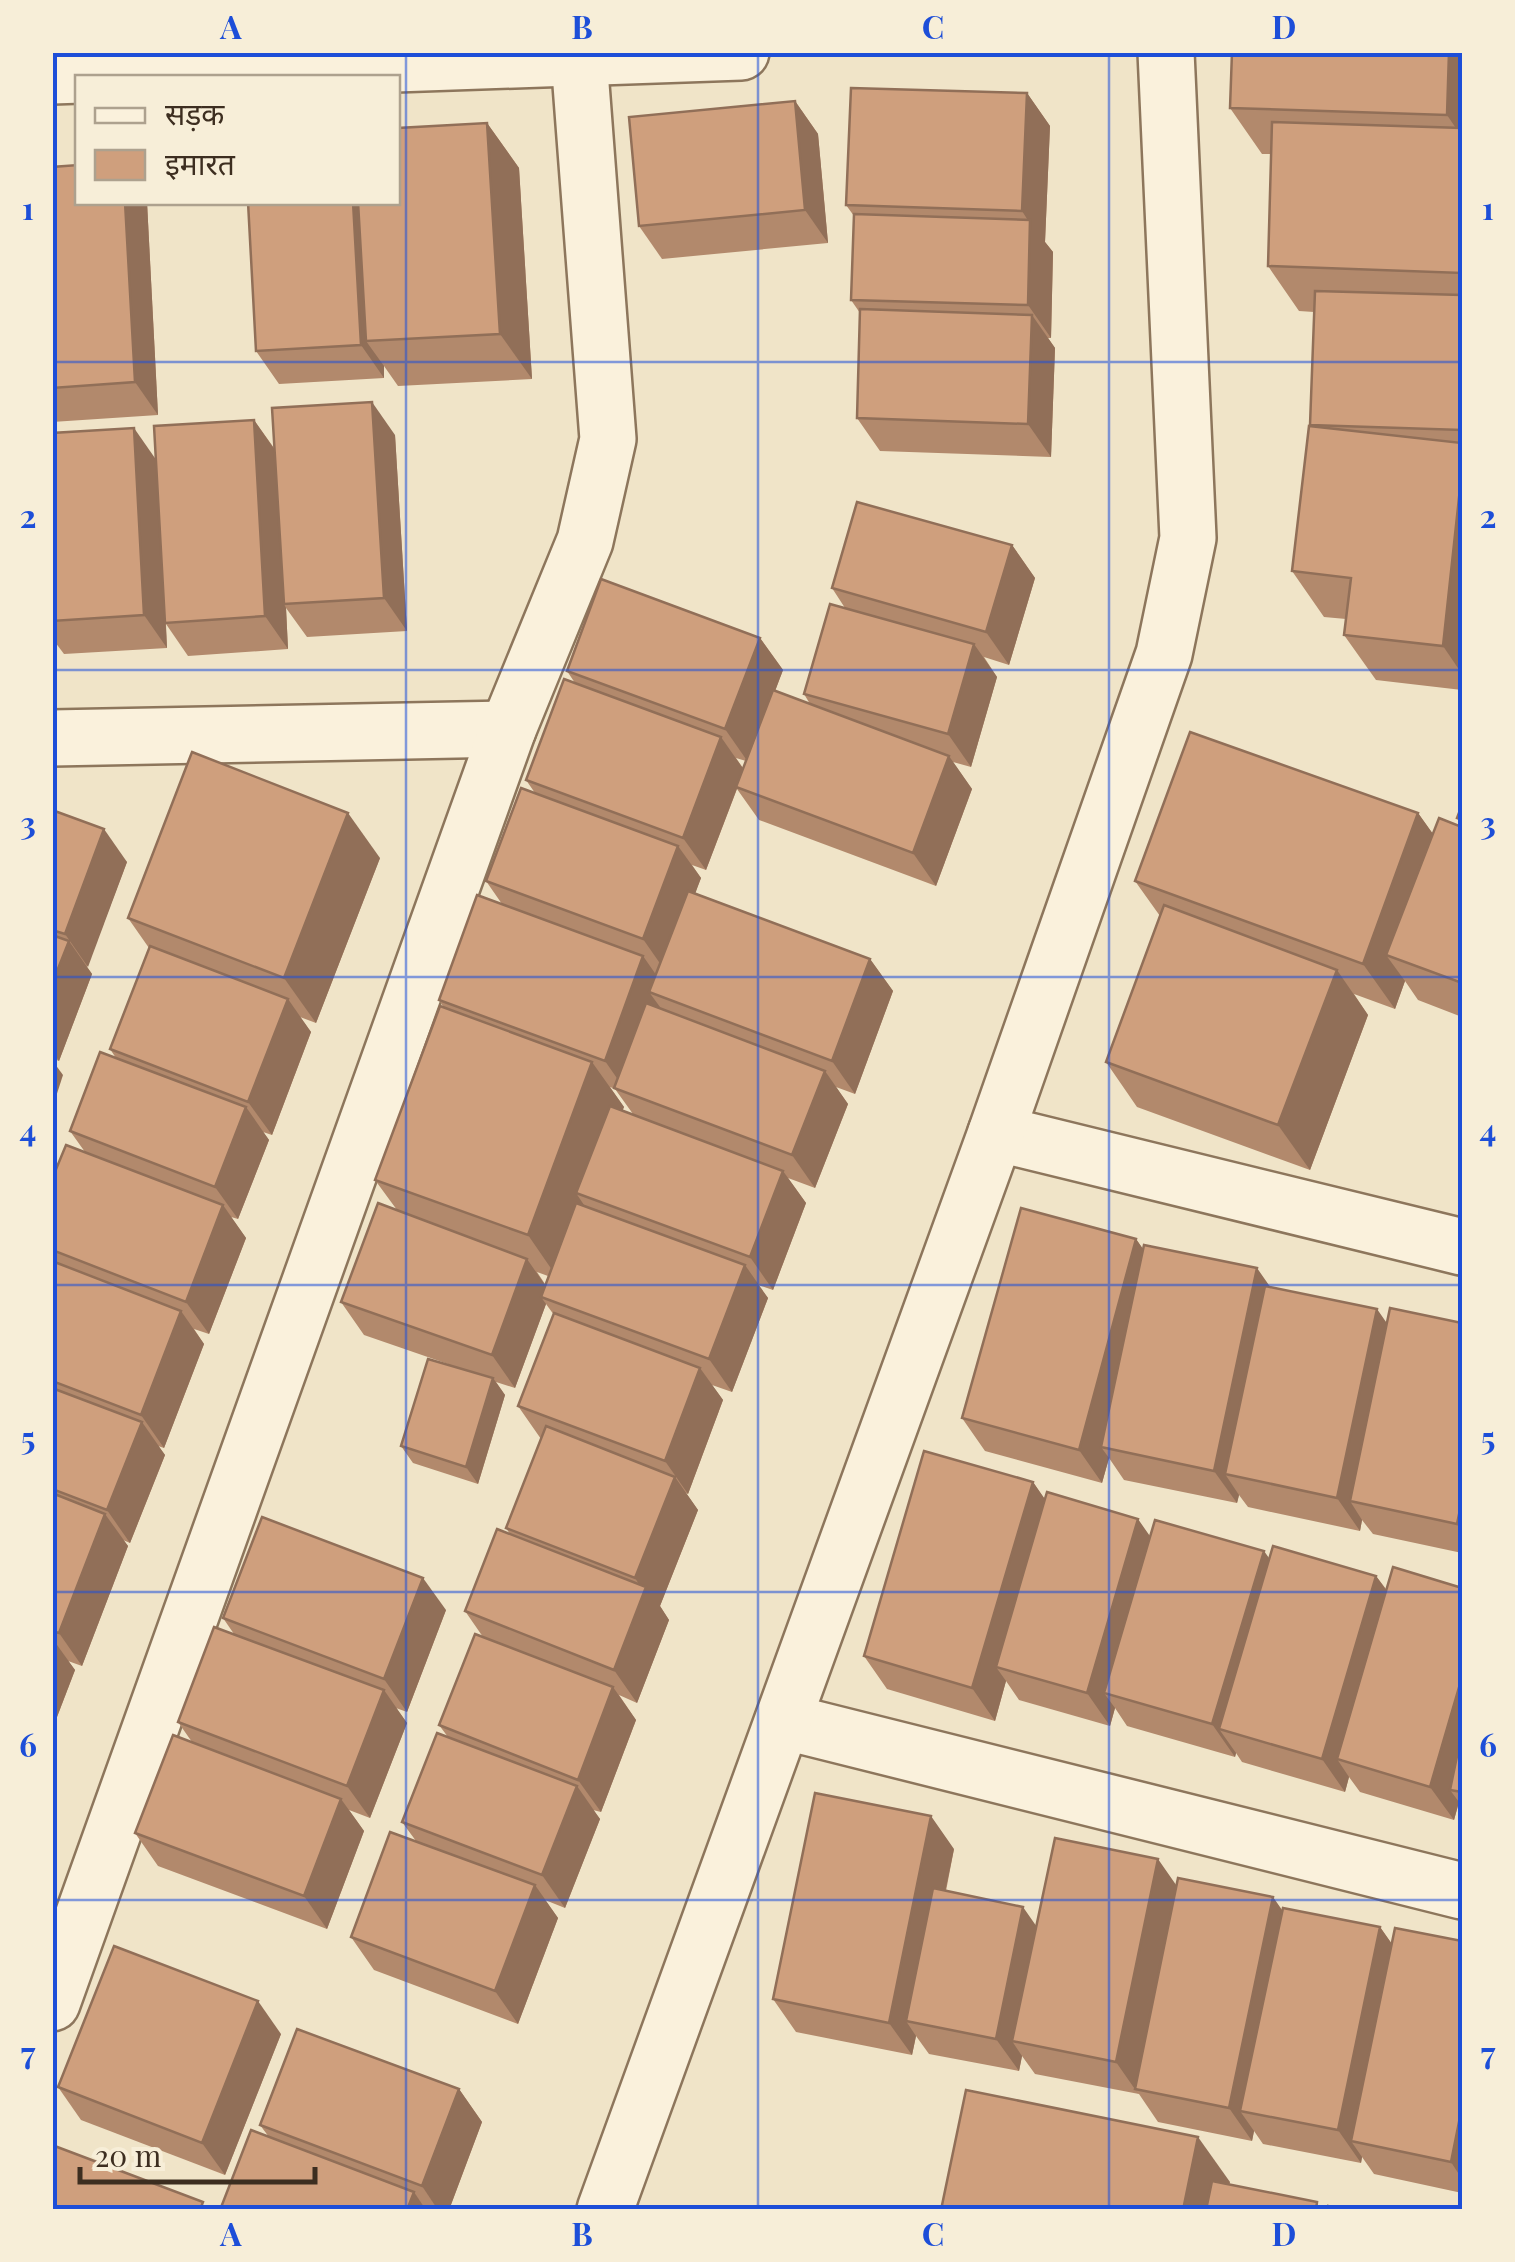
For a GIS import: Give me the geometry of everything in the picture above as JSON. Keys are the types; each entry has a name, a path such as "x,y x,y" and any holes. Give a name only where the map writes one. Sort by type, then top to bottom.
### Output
{"street":[{"path":"81,75 741,52"},
{"path":"605,2210 996,1133 1164,654 1188,538 1166,52"},
{"path":"52,2002 508,729 585,542 608,439 579,58"},
{"path":"52,738 508,729"},
{"path":"996,1133 1462,1247"},
{"path":"783,1721 1462,1892"}],"building":[{"path":"1232,52 1449,52 1447,115 1230,108"},
{"path":"851,88 1027,93 1022,211 846,205"},
{"path":"795,101 805,210 639,226 629,117"},
{"path":"1272,122 1462,128 1462,273 1268,266"},
{"path":"487,123 500,334 366,341 358,205 400,205 400,128"},
{"path":"75,165 75,205 125,205 135,382 52,388 52,167"},
{"path":"248,205 353,205 361,345 256,351"},
{"path":"854,214 1030,220 1028,305 851,300"},
{"path":"1315,291 1462,295 1462,430 1310,425"},
{"path":"860,309 1032,315 1028,424 857,418"},
{"path":"372,402 384,598 284,604 272,408"},
{"path":"254,420 265,616 165,623 154,426"},
{"path":"1309,426 1462,443 1443,646 1344,635 1351,578 1292,571"},
{"path":"134,428 144,615 52,621 52,433"},
{"path":"857,502 1012,545 986,632 832,588"},
{"path":"601,579 760,638 725,729 567,671"},
{"path":"830,604 974,644 948,734 804,694"},
{"path":"564,679 721,737 683,838 526,780"},
{"path":"773,690 949,756 913,853 736,787"},
{"path":"1190,732 1418,813 1363,964 1135,881"},
{"path":"192,752 348,813 284,978 128,918"},
{"path":"521,788 678,846 643,939 486,881"},
{"path":"52,810 104,829 65,934 52,930"},
{"path":"1439,818 1462,827 1462,983 1386,955"},
{"path":"688,891 870,959 832,1061 649,992"},
{"path":"477,895 643,956 605,1061 439,1000"},
{"path":"1164,905 1337,970 1278,1125 1106,1062"},
{"path":"52,935 69,941 52,984"},
{"path":"150,946 288,999 248,1102 110,1049"},
{"path":"646,1003 825,1071 792,1155 614,1088"},
{"path":"440,1006 592,1062 528,1235 375,1180"},
{"path":"100,1052 246,1107 215,1187 70,1131"},
{"path":"610,1106 783,1171 750,1257 576,1193"},
{"path":"66,1145 223,1205 186,1302 52,1250 52,1179"},
{"path":"378,1203 527,1259 492,1355 341,1302"},
{"path":"576,1203 745,1265 709,1359 541,1297"},
{"path":"1021,1208 1136,1239 1079,1450 962,1418"},
{"path":"1144,1245 1257,1268 1214,1471 1101,1447"},
{"path":"52,1261 181,1311 141,1415 52,1381"},
{"path":"1265,1286 1377,1309 1337,1498 1225,1474"},
{"path":"1390,1308 1462,1323 1462,1500 1457,1524 1350,1501"},
{"path":"554,1313 700,1368 665,1461 518,1406"},
{"path":"428,1359 493,1378 466,1467 401,1446"},
{"path":"52,1388 142,1422 107,1510 52,1489"},
{"path":"546,1426 675,1477 635,1578 506,1528"},
{"path":"924,1451 1033,1482 972,1688 864,1656"},
{"path":"1047,1492 1138,1519 1087,1693 996,1667"},
{"path":"52,1493 105,1514 59,1633 52,1631"},
{"path":"262,1517 423,1578 384,1679 223,1618"},
{"path":"1155,1520 1264,1551 1212,1724 1104,1693"},
{"path":"497,1529 646,1587 614,1670 465,1611"},
{"path":"1273,1546 1376,1576 1322,1759 1219,1729"},
{"path":"1393,1567 1462,1588 1462,1677 1430,1787 1337,1759"},
{"path":"214,1627 384,1690 347,1786 178,1722"},
{"path":"475,1634 613,1687 578,1780 439,1725"},
{"path":"1462,1732 1462,1792 1450,1790"},
{"path":"437,1733 577,1786 542,1875 402,1822"},
{"path":"173,1735 341,1799 304,1896 135,1833"},
{"path":"815,1793 931,1816 889,2023 773,1999"},
{"path":"390,1832 535,1885 495,1991 351,1937"},
{"path":"1055,1838 1158,1859 1116,2062 1012,2041"},
{"path":"1178,1878 1273,1897 1229,2108 1135,2089"},
{"path":"933,1888 1023,1907 996,2039 906,2021"},
{"path":"1283,1908 1380,1927 1338,2130 1240,2111"},
{"path":"1395,1928 1462,1941 1462,2107 1451,2162 1351,2141"},
{"path":"114,1946 258,2001 202,2143 58,2087"},
{"path":"297,2029 459,2089 422,2186 260,2125"},
{"path":"966,2090 1198,2137 1183,2210 941,2210"},
{"path":"251,2130 414,2192 407,2210 220,2210"},
{"path":"52,2145 203,2202 200,2210 52,2210"},
{"path":"1212,2181 1317,2202 1316,2210 1206,2210"}]}
